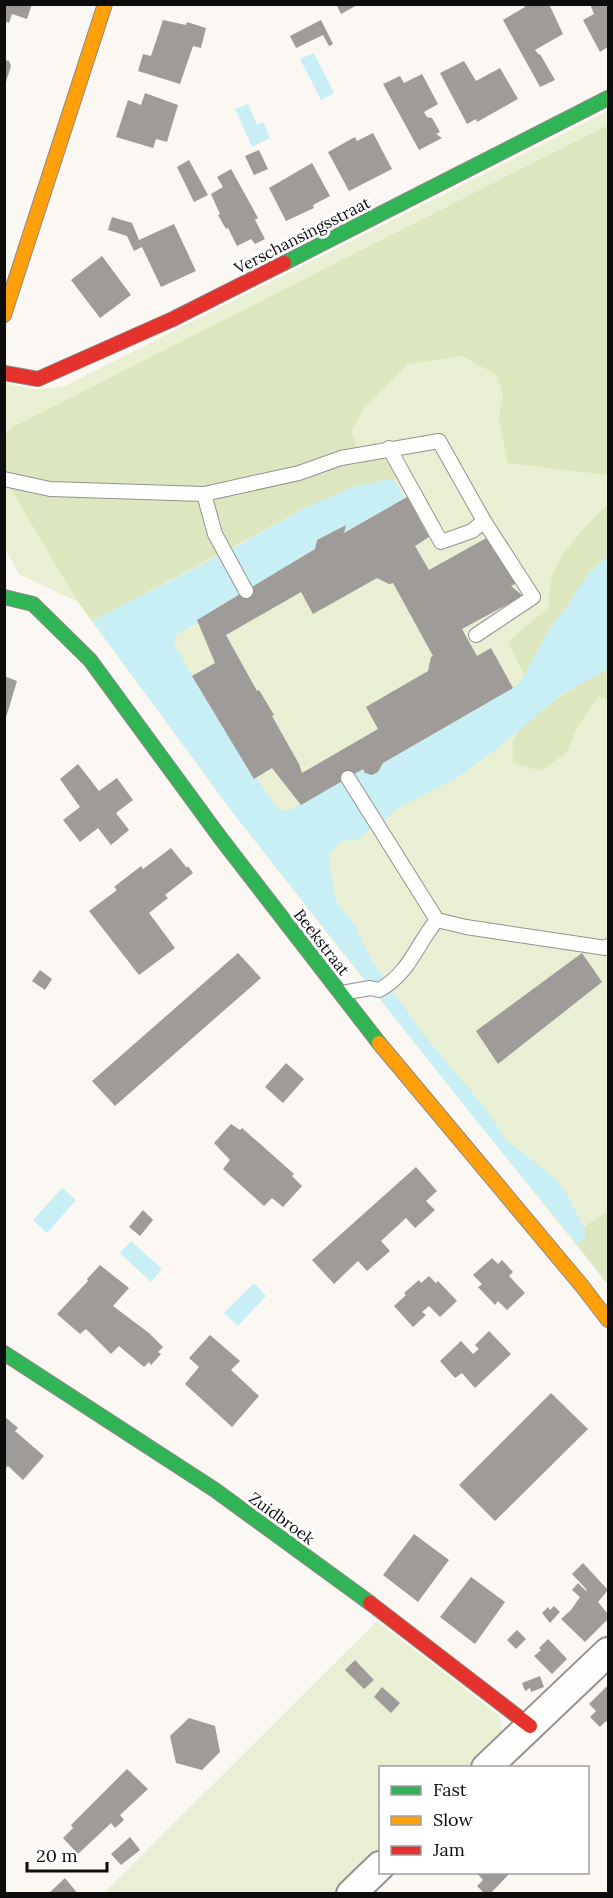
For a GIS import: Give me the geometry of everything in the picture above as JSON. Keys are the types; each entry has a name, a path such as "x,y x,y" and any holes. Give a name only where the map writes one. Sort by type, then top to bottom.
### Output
{"street":[{"path":"4,315 105,4"},
{"name":"Verschansingsstraat","path":"4,373 38,379 173,320 609,98"},
{"name":"Beekstraat","path":"4,597 33,604 90,660 222,840 403,1074 609,1320"},
{"name":"Zuidbroek","path":"4,1353 215,1490 350,1587 530,1726"},
{"path":"487,1766 609,1652"},
{"path":"351,1893 379,1868"}],"lane":[{"path":"4,479 50,489 204,494 299,473 341,458 440,441 484,521 533,597 476,635"},
{"path":"389,448 441,542 472,531 484,521"},
{"path":"204,494 215,534 246,591"},
{"path":"348,778 437,920 466,927 606,948 609,946"},
{"path":"340,993 370,988 379,990 394,982 408,965 428,930 437,920"}],"green space":[{"path":"608,111 608,1285 233,813 78,602 19,574 5,549 4,383 34,389 63,387"},
{"path":"608,125 608,475 508,463 499,420 503,396 497,375 462,356 408,364 362,411 351,432 358,449 389,460 398,477 394,481 388,479 309,506 92,621 78,602 5,479 5,434 13,427"},
{"path":"608,505 608,556 577,591 525,676 508,642 548,608 551,580 559,561 584,529"},
{"path":"608,669 608,703 606,699 599,696 578,726 566,753 541,771 513,763 513,744 527,722 569,691"},
{"path":"608,1211 608,1285 577,1244 585,1238 584,1227"},
{"path":"377,1621 500,1716 502,1732 494,1747 473,1766 379,1766 379,1855 339,1893 103,1894"}],"water":[{"path":"314,53 334,93 321,100 300,59"},
{"path":"248,104 257,125 263,122 270,138 252,147 235,109"},
{"path":"388,479 394,481 405,498 344,533 345,525 318,540 315,549 177,634 174,643 254,778 278,809 290,810 363,769 365,773 377,772 383,763 513,688 525,676 549,630 577,590 592,570 608,556 608,669 561,695 495,750 455,779 400,807 357,840 340,841 330,855 336,901 355,926 371,959 428,1040 486,1109 506,1140 555,1178 566,1193 584,1227 585,1238 577,1244 233,813 92,621 234,548 309,506 353,487"},
{"path":"62,1188 76,1200 47,1233 33,1220"},
{"path":"131,1241 162,1269 151,1282 120,1253"},
{"path":"254,1283 266,1296 238,1326 224,1313"}],"building":[{"path":"4,4 32,4 27,19 12,14 9,23 4,21"},
{"path":"336,4 359,4 341,14"},
{"path":"524,4 549,4 563,34 535,50 540,54 555,80 540,87 503,20 525,7"},
{"path":"590,4 608,4 608,47 600,52 583,20 594,14"},
{"path":"163,20 186,25 187,22 206,28 201,48 193,46 180,84 138,71 143,54 151,56"},
{"path":"321,20 333,44 329,46 323,35 296,48 290,36"},
{"path":"5,60 9,61 11,66 5,85"},
{"path":"464,61 476,81 500,68 518,99 477,122 476,119 467,124 440,73"},
{"path":"422,74 438,104 424,112 427,117 432,118 440,132 436,134 442,138 419,150 383,84 400,76 404,83"},
{"path":"145,93 178,105 167,142 156,139 153,148 116,137 128,100 141,105"},
{"path":"373,133 392,169 349,191 328,152 355,137 357,141"},
{"path":"259,150 268,169 254,175 245,156"},
{"path":"189,160 208,195 194,202 177,167"},
{"path":"312,163 330,196 313,205 314,208 286,221 269,188"},
{"path":"231,169 258,218 255,220 265,239 255,244 251,239 237,246 218,215 220,214 211,194 223,187 217,177"},
{"path":"112,217 132,223 139,240 174,224 196,271 161,287 142,247 134,251 127,236 108,230"},
{"path":"102,256 131,295 100,318 71,280"},
{"path":"407,497 429,537 415,546 429,570 490,536 493,551 499,548 518,583 511,586 523,596 462,629 477,656 491,648 513,688 383,763 378,772 372,775 365,773 363,769 301,805 272,768 254,779 192,676 215,663 197,620 315,549 317,540 346,525 344,533","holes":["377,578 389,584 393,583 433,656 428,671 366,707 378,729 302,773 272,716 274,715 259,690 257,691 226,635 301,592 313,614"]},
{"path":"4,676 17,681 5,721 4,721"},
{"path":"78,764 99,791 117,778 133,800 116,813 129,830 111,845 98,828 80,842 63,820 80,807 60,779"},
{"path":"171,848 193,873 165,895 168,898 149,913 175,948 139,975 89,911 117,890 114,887 141,866 143,869"},
{"path":"238,953 261,978 115,1106 92,1081"},
{"path":"582,953 602,982 498,1064 476,1031"},
{"path":"40,970 52,979 45,990 32,981"},
{"path":"286,1063 304,1079 283,1103 265,1087"},
{"path":"231,1124 240,1130 242,1128 294,1174 292,1176 302,1186 283,1207 272,1198 264,1206 223,1169 230,1160 214,1143"},
{"path":"416,1167 437,1191 426,1201 435,1210 415,1228 406,1218 381,1241 390,1251 367,1271 358,1261 334,1284 312,1260"},
{"path":"143,1210 153,1220 140,1236 129,1227"},
{"path":"492,1258 498,1264 502,1260 513,1272 509,1276 525,1293 507,1310 498,1301 495,1305 478,1287 482,1284 473,1275"},
{"path":"100,1265 129,1288 113,1306 149,1333 163,1347 158,1352 161,1354 151,1365 149,1362 144,1367 119,1346 111,1354 86,1329 80,1334 57,1314"},
{"path":"429,1276 436,1283 438,1281 457,1301 440,1317 429,1306 422,1312 426,1315 413,1327 394,1306 406,1295 404,1293 419,1280 421,1283"},
{"path":"489,1331 511,1354 475,1388 462,1373 455,1378 440,1361 461,1341 473,1354 479,1349 475,1345"},
{"path":"210,1335 240,1361 231,1370 259,1396 232,1427 185,1384 199,1367 189,1358"},
{"path":"551,1393 588,1429 495,1521 459,1485"},
{"path":"4,1416 18,1428 15,1431 44,1456 23,1480 8,1466 4,1470"},
{"path":"414,1534 449,1560 418,1602 383,1575"},
{"path":"583,1563 608,1590 598,1602 608,1614 608,1619 585,1642 561,1619 580,1597 572,1590 578,1583 587,1590 572,1574"},
{"path":"471,1577 505,1602 475,1644 440,1617"},
{"path":"554,1606 560,1612 550,1623 542,1613 548,1607 550,1610"},
{"path":"517,1630 526,1639 516,1649 507,1640"},
{"path":"548,1639 567,1659 552,1674 534,1656"},
{"path":"355,1660 374,1680 364,1689 345,1670"},
{"path":"540,1676 544,1687 531,1692 530,1688 525,1691 522,1683"},
{"path":"608,1685 608,1724 606,1721 600,1727 590,1717 596,1711 589,1704"},
{"path":"382,1687 400,1703 391,1713 374,1697"},
{"path":"189,1718 215,1726 220,1752 202,1770 176,1763 170,1736"},
{"path":"127,1769 148,1789 120,1815 124,1820 115,1828 111,1823 78,1854 63,1838 73,1828 71,1825"},
{"path":"130,1837 140,1850 121,1865 111,1854"},
{"path":"478,1874 509,1874 490,1894 485,1894 477,1886 483,1880"},
{"path":"65,1878 78,1894 48,1894"}],"traffic: fast":[{"path":"284,263 608,98"},
{"path":"4,597 33,604 90,660 222,840 379,1043"},
{"path":"4,1353 215,1490 370,1603"}],"traffic: slow":[{"path":"4,315 105,4"},
{"path":"379,1043 608,1320"}],"traffic: jam":[{"path":"4,373 38,379 173,319 284,263"},
{"path":"370,1603 530,1726"}]}
